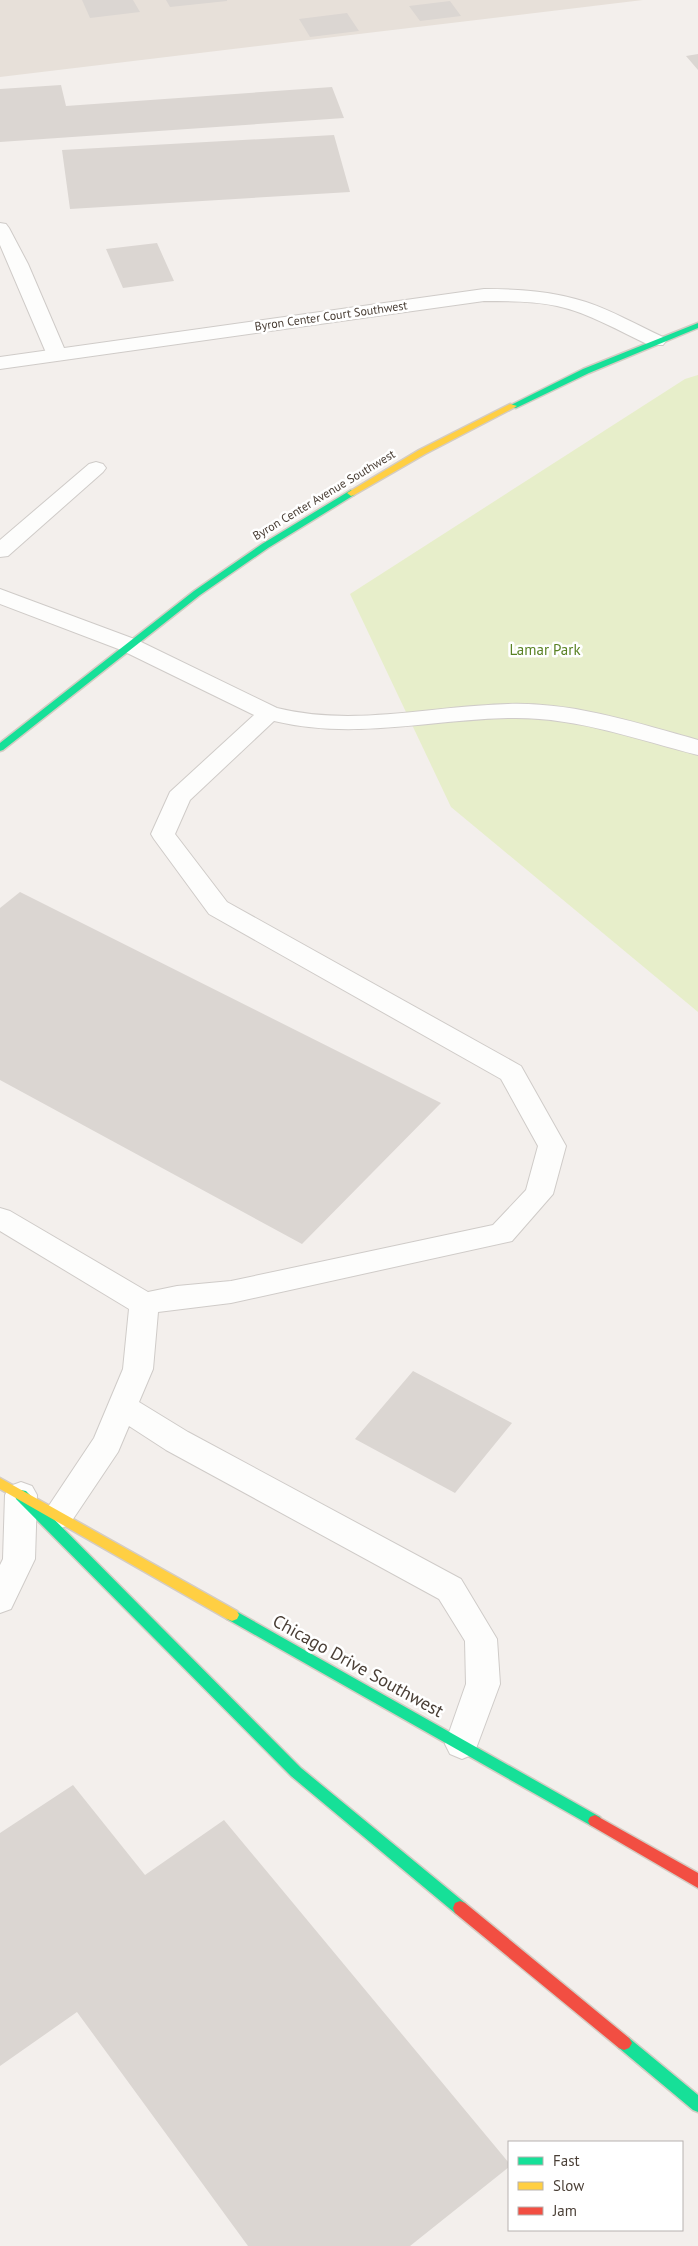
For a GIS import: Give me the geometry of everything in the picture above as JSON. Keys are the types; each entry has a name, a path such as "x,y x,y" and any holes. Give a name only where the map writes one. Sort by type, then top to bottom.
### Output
{"main road":[{"name":"Byron Center Avenue Southwest","path":"0,748 129,645 265,546 383,474 508,408 628,352 698,325"},
{"name":"Chicago Drive Southwest","path":"10,1489 462,1744 698,1881"},
{"path":"10,1489 296,1772 698,2105"}],"street":[{"path":"0,228 22,272 57,355"},
{"name":"Byron Center Court Southwest","path":"0,363 484,295 526,296 567,303 656,341"},
{"path":"0,552 96,468"},
{"path":"0,596 129,645 269,713 290,720 319,724 364,724 470,712 512,711 563,714 605,721 698,748"},
{"path":"0,1218 144,1304 177,1297 231,1292 502,1234 539,1194 552,1146 511,1073 218,908 163,834 178,797 269,713"},
{"path":"58,1516 107,1443 138,1369 144,1304"},
{"path":"122,1406 177,1441 450,1589 481,1639 483,1684 462,1744"},
{"path":"0,1599 19,1559 10,1489"}],"shaded area":[{"path":"0,0 643,0 0,77"}],"green space":[{"name":"Lamar Park","path":"698,375 698,1012 451,807 350,594 685,379"}],"building":[{"path":"82,0 133,0 140,12 90,18"},
{"path":"166,0 227,0 227,1 170,7"},
{"path":"450,1 461,16 420,21 409,6"},
{"path":"347,13 359,31 310,37 299,19"},
{"path":"698,54 698,70 686,56"},
{"path":"61,85 66,106 332,87 344,118 0,142 0,89"},
{"path":"334,135 350,192 70,209 62,150"},
{"path":"157,243 174,281 123,288 106,249"},
{"path":"20,892 441,1103 302,1244 0,1080 0,908"},
{"path":"413,1371 512,1423 455,1493 355,1439"},
{"path":"73,1785 145,1875 224,1820 508,2162 508,2168 410,2246 248,2246 77,2012 0,2066 0,1833"}],"traffic: fast":[{"path":"513,406 586,371 698,325"},
{"path":"0,748 197,593 265,546 351,493"},
{"path":"21,1495 296,1772 460,1908"},
{"path":"232,1615 595,1821"},
{"path":"624,2043 698,2105"}],"traffic: slow":[{"path":"351,493 422,452 513,406"},
{"path":"0,1483 232,1615"}],"traffic: jam":[{"path":"595,1821 698,1881"},
{"path":"460,1908 624,2043"}]}
